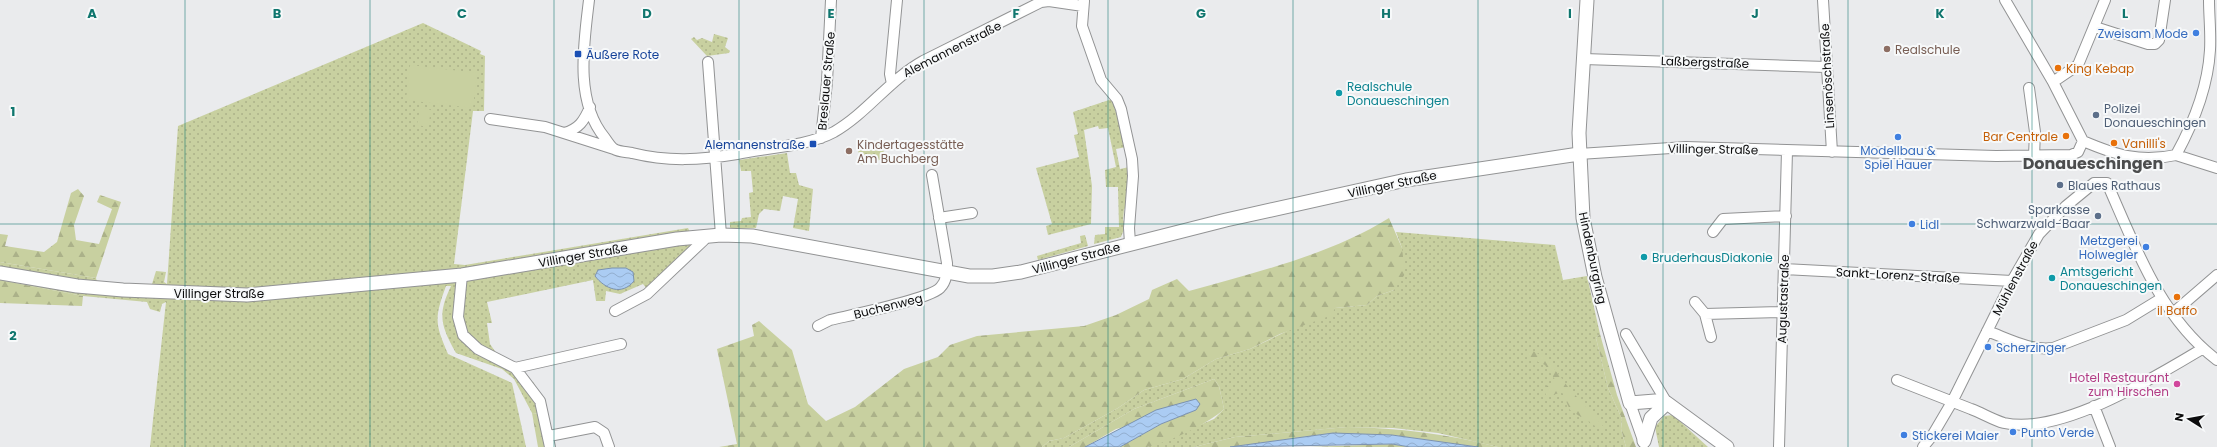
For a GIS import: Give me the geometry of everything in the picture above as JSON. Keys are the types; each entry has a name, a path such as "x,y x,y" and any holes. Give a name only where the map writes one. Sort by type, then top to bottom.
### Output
{"main road":[{"name":"Hindenburgring","path":"1587,0 1579,154 1583,218 1595,277 1630,403"},
{"name":"Villinger Straße","path":"0,273 77,286 123,290 247,295 462,275 704,236 721,235 752,236 947,272 993,276 1021,272 1130,244 1406,180 1579,154"},
{"path":"1630,403 1655,401 1667,403 1727,447"},
{"path":"1645,444 1651,418 1667,403"}],"street":[{"path":"589,0 584,54 585,82 590,107 602,134 614,149"},
{"name":"Breslauer Straße","path":"821,138 827,82 831,0"},
{"name":"Alemannenstraße","path":"892,84 890,74 897,0"},
{"name":"Linsenöschstraße","path":"1823,0 1832,152"},
{"path":"2005,0 2053,82 2083,141 2131,158 2151,159 2176,155 2217,168"},
{"path":"2053,82 2078,65 2105,0"},
{"path":"2095,27 2148,44 2155,44 2159,40 2164,0"},
{"path":"2176,155 2196,112 2213,52 2209,0"},
{"name":"Alemannenstraße","path":"490,119 540,126 614,149 652,158 681,160 714,158 821,138 843,126 906,70 1042,2 1083,3"},
{"path":"1083,3 1082,26 1101,80 1117,99 1121,109 1132,160 1133,176 1129,228 1130,244"},
{"name":"Laßbergstraße","path":"1584,59 1826,67"},
{"path":"708,62 714,158 721,235"},
{"path":"2029,88 2035,132 2034,156"},
{"path":"564,133 578,128 585,119 590,107"},
{"name":"Villinger Straße","path":"1579,154 1686,147 1787,151 2034,156 2071,155 2078,152 2083,141"},
{"name":"Augustastraße","path":"1779,447 1787,151"},
{"path":"932,175 940,218 947,272"},
{"name":"Mühlenstraße","path":"1923,447 1932,436 1952,402 2012,281 2039,234 2066,206 2094,183 2107,183 2146,269 2162,298"},
{"path":"940,218 972,213"},
{"path":"1713,232 1723,219 1786,216"},
{"path":"615,311 647,294 704,240 704,236"},
{"name":"Sankt-Lorenz-Straße","path":"1784,269 2012,281"},
{"name":"Buchenweg","path":"818,326 830,320 930,295 944,284 947,272"},
{"path":"462,275 458,317 463,335 478,349 515,368 540,401 550,447"},
{"path":"2173,313 2217,275"},
{"path":"1988,331 2030,348 2053,348 2126,320 2162,298 2202,349 2217,360"},
{"path":"1695,302 1706,314 1711,337"},
{"path":"1706,314 1783,312"},
{"path":"1626,334 1667,403"},
{"path":"515,368 621,344"},
{"path":"1897,380 2004,422 2027,425 2048,422 2094,406 2152,379 2202,349"},
{"path":"1630,403 1645,444"},
{"path":"2094,406 2110,447"},
{"path":"548,436 595,427 604,433 607,446"}],"green space":[{"path":"423,23 481,51 480,54 485,56 484,111 473,111 454,264 465,265 688,228 696,245 663,272 647,289 643,284 620,294 606,291 605,301 596,301 593,280 487,302 492,323 487,323 490,344 499,357 534,383 540,414 532,413 514,379 502,369 456,353 444,328 442,313 451,286 446,286 439,306 438,328 448,354 512,383 526,447 150,447 166,302 162,304 160,312 150,309 147,302 83,296 0,280 0,262 96,278 97,282 146,287 152,284 156,271 166,272 164,282 167,284 178,126"},
{"path":"714,34 728,38 725,47 730,51 729,53 707,56 691,39 694,37 697,40 702,38 712,42"},
{"path":"410,65 477,73 473,108 406,100"},
{"path":"1112,99 1126,147 1116,149 1120,169 1129,167 1128,207 1124,209 1123,220 1126,224 1121,237 1094,244 1095,235 1105,234 1105,227 1119,227 1118,187 1106,187 1105,170 1116,167 1108,128 1099,129 1098,126 1084,130 1092,186 1091,224 1048,235 1046,226 1052,224 1036,168 1079,157 1074,135 1078,134 1073,112"},
{"path":"420,108 431,110 428,127 417,125"},
{"path":"881,142 884,153 881,154 883,159 862,165 858,150"},
{"path":"787,153 790,173 796,173 799,185 813,189 809,231 793,228 798,199 783,196 780,211 764,209 759,214 756,228 730,229 730,222 741,221 742,218 751,217 749,193 753,192 751,171 741,171 739,160"},
{"path":"78,189 84,196 74,225 76,240 99,244 112,209 97,202 100,195 121,202 96,278 0,262 0,234 8,235 5,246 44,252 57,242 71,193"},
{"path":"1389,218 1402,248 1405,274 1394,290 1377,296 1367,305 1335,308 1332,315 1280,334 1250,349 1216,359 1183,379 1144,390 1118,408 1064,438 1049,441 1042,447 719,447 737,444 717,349 754,336 752,325 759,321 792,350 808,404 826,421 855,407 904,369 938,357 950,345 977,336 1084,326 1116,315 1149,299 1152,290 1177,279 1189,291 1240,277 1318,252 1367,231"},
{"path":"1396,232 1555,245 1563,280 1587,276 1600,334 1596,338 1608,388 1622,419 1621,429 1626,447 1498,447 1438,433 1393,428 1347,427 1235,437 1194,447 1147,447 1214,419 1224,409 1219,386 1214,379 1134,409 1069,447 1042,447 1049,441 1064,438 1118,408 1144,390 1183,379 1216,359 1250,349 1335,308 1367,305 1377,296 1394,290 1402,248"},
{"path":"1085,235 1088,246 1038,260 1037,256 1081,243 1080,236"},
{"path":"0,280 83,296 82,306 0,303"},
{"path":"1600,334 1617,395 1636,447 1626,447 1621,429 1622,419 1608,388 1596,338"},
{"path":"1528,348 1547,359 1568,387 1603,426 1603,431 1570,410 1562,392 1547,397 1543,388 1556,381 1545,365 1526,356"},
{"path":"1214,379 1219,386 1224,409 1188,432 1147,447 1120,447 1161,424 1196,410 1116,429 1085,447 1069,447 1134,409"},
{"path":"532,413 540,414 547,447 538,447"},
{"path":"1673,415 1708,447 1659,447 1655,427 1664,416"},
{"path":"1347,427 1423,432 1498,447 1478,447 1392,435 1333,433 1230,447 1194,447 1235,437"},
{"path":"1392,444 1410,447 1310,447"}],"water":[{"path":"626,268 633,272 634,281 629,286 624,288 614,289 599,281 595,276 598,270"},
{"path":"1196,399 1200,404 1196,410 1161,424 1120,447 1085,447 1156,410"},
{"path":"1333,433 1392,435 1478,447 1410,447 1392,444 1230,447"}],"place":[{"name":"Zweisam Mode","path":"2196,33"},
{"name":"Realschule","path":"1887,49"},
{"name":"Äußere Rote","path":"578,54"},
{"name":"King Kebap","path":"2058,68"},
{"name":"Realschule Donaueschingen","path":"1339,93"},
{"name":"Polizei Donaueschingen","path":"2096,115"},
{"name":"Bar Centrale","path":"2066,136"},
{"name":"Modellbau & Spiel Hauer","path":"1898,137"},
{"name":"Vanilli's","path":"2114,143"},
{"name":"Alemanenstraße","path":"813,144"},
{"name":"Kindertagesstätte Am Buchberg","path":"849,151"},
{"name":"Blaues Rathaus","path":"2060,185"},
{"name":"Sparkasse Schwarzwald-Baar","path":"2098,216"},
{"name":"Lidl","path":"1912,224"},
{"name":"Metzgerei Holwegler","path":"2146,247"},
{"name":"BruderhausDiakonie","path":"1644,257"},
{"name":"Amtsgericht Donaueschingen","path":"2052,278"},
{"name":"il Baffo","path":"2177,297"},
{"name":"Scherzinger","path":"1988,347"},
{"name":"Hotel Restaurant zum Hirschen","path":"2177,384"},
{"name":"Punto Verde","path":"2013,432"},
{"name":"Stickerei Maier","path":"1904,435"}],"district":[{"name":"Donaueschingen","path":"2093,163"}]}
